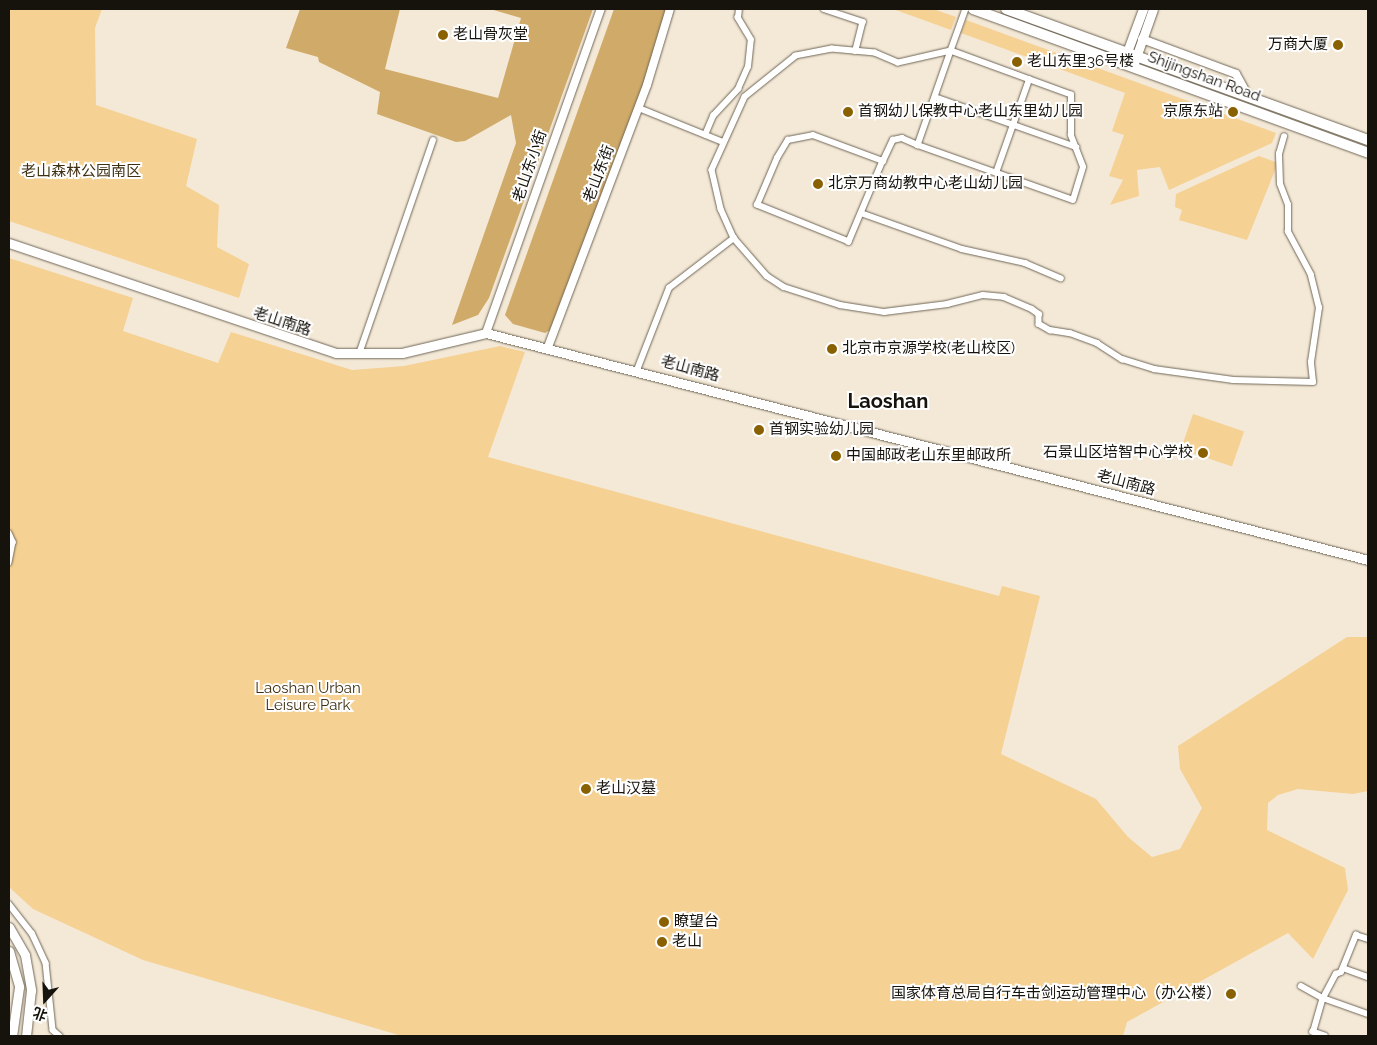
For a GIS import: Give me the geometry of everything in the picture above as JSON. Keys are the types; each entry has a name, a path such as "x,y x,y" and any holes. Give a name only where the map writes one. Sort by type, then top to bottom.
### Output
{"highway":[{"name":"Shijingshan Road","path":"973,9 1368,153"},
{"name":"Shijingshan Road","path":"1006,9 1368,140"}],"main road":[{"path":"1127,65 1143,9"},
{"path":"1131,55 1142,39 1153,9"},
{"name":"老山南路","path":"9,243 304,344 336,353 402,353 486,333 548,347 1368,560"},
{"path":"9,927 25,955 31,990 26,1036"},
{"path":"9,951 14,962 19,987 12,1036"}],"street":[{"name":"老山东小街","path":"486,333 601,9"},
{"name":"老山东街","path":"548,347 639,108 670,9"},
{"path":"704,135 713,116 738,90 748,67 751,40 738,18 739,9"},
{"path":"824,9 863,22 856,51"},
{"path":"918,146 966,9"},
{"path":"1142,39 1236,74 1248,96"},
{"path":"883,161 813,135 788,140 777,158 757,206 849,242 893,140 902,138 918,146 1073,200 1083,167 1071,135 1071,95 951,51 898,63 875,53 832,49 796,56 745,97 723,142 712,170 721,209 734,238 767,276 784,287 840,305 884,312 948,304 983,295 1004,297 1039,314 1039,324 1050,330 1088,340 1122,359 1154,369 1233,380 1313,382 1311,362 1319,308 1311,275 1288,232 1288,205 1280,184 1279,154 1284,137"},
{"path":"996,172 1029,80"},
{"path":"935,97 1076,147"},
{"path":"639,108 723,142"},
{"path":"359,354 433,140"},
{"path":"861,213 962,249 1024,263 1061,278"},
{"path":"637,370 669,288 734,238"},
{"path":"9,532 13,542 9,563"},
{"path":"9,904 32,933 46,963 53,1030 60,1036"},
{"path":"1325,1036 1313,1032 1324,998 1336,974 1343,968 1356,935 1368,939"},
{"path":"1343,968 1368,977"},
{"path":"1301,986 1324,998 1368,1014"}],"green space":[{"name":"老山森林公园南区","path":"9,9 102,9 95,28 96,105 197,139 186,186 219,205 217,247 249,264 239,298 9,221"},
{"path":"893,9 933,9 956,17 951,30"},
{"path":"966,20 1276,133 1272,143 1169,190 1160,167 1137,170 1139,196 1110,205 1123,180 1109,176 1124,135 1112,131 1125,93 961,33"},
{"path":"1259,156 1278,163 1247,240 1179,220 1182,210 1175,207 1176,194"},
{"name":"Laoshan Urban Leisure Park","path":"9,258 133,298 123,331 218,363 231,332 352,370 404,366 500,346 525,352 488,457 999,596 1002,586 1040,596 1001,754 1096,799 1128,837 1152,857 1180,849 1202,808 1180,769 1178,746 1347,637 1368,637 1368,791 1353,794 1298,789 1278,795 1268,803 1267,830 1345,868 1348,890 1313,959 1288,933 1127,1022 1123,1036 402,1036 143,960 33,909 9,887"},
{"path":"1193,414 1244,432 1232,467 1181,449"}],"shaded area":[{"path":"300,9 400,9 385,69 498,98 521,18 490,9 593,9 489,298 478,315 452,325 516,143 511,115 465,141 456,142 377,114 380,92 319,62 318,57 286,48"},
{"path":"614,9 667,9 643,87 552,329 545,333 513,324 505,315"}],"place":[{"name":"老山骨灰堂","path":"443,35"},
{"name":"万商大厦","path":"1338,45"},
{"name":"老山东里36号楼","path":"1017,62"},
{"name":"首钢幼儿保教中心老山东里幼儿园","path":"848,112"},
{"name":"京原东站","path":"1233,112"},
{"name":"北京万商幼教中心老山幼儿园","path":"818,184"},
{"name":"北京市京源学校(老山校区)","path":"832,349"},
{"name":"首钢实验幼儿园","path":"759,430"},
{"name":"石景山区培智中心学校","path":"1203,453"},
{"name":"中国邮政老山东里邮政所","path":"836,456"},
{"name":"老山汉墓","path":"586,789"},
{"name":"瞭望台","path":"664,922"},
{"name":"老山","path":"662,942"},
{"name":"国家体育总局自行车击剑运动管理中心（办公楼）","path":"1231,994"}],"district":[{"name":"Laoshan","path":"888,401"}]}
